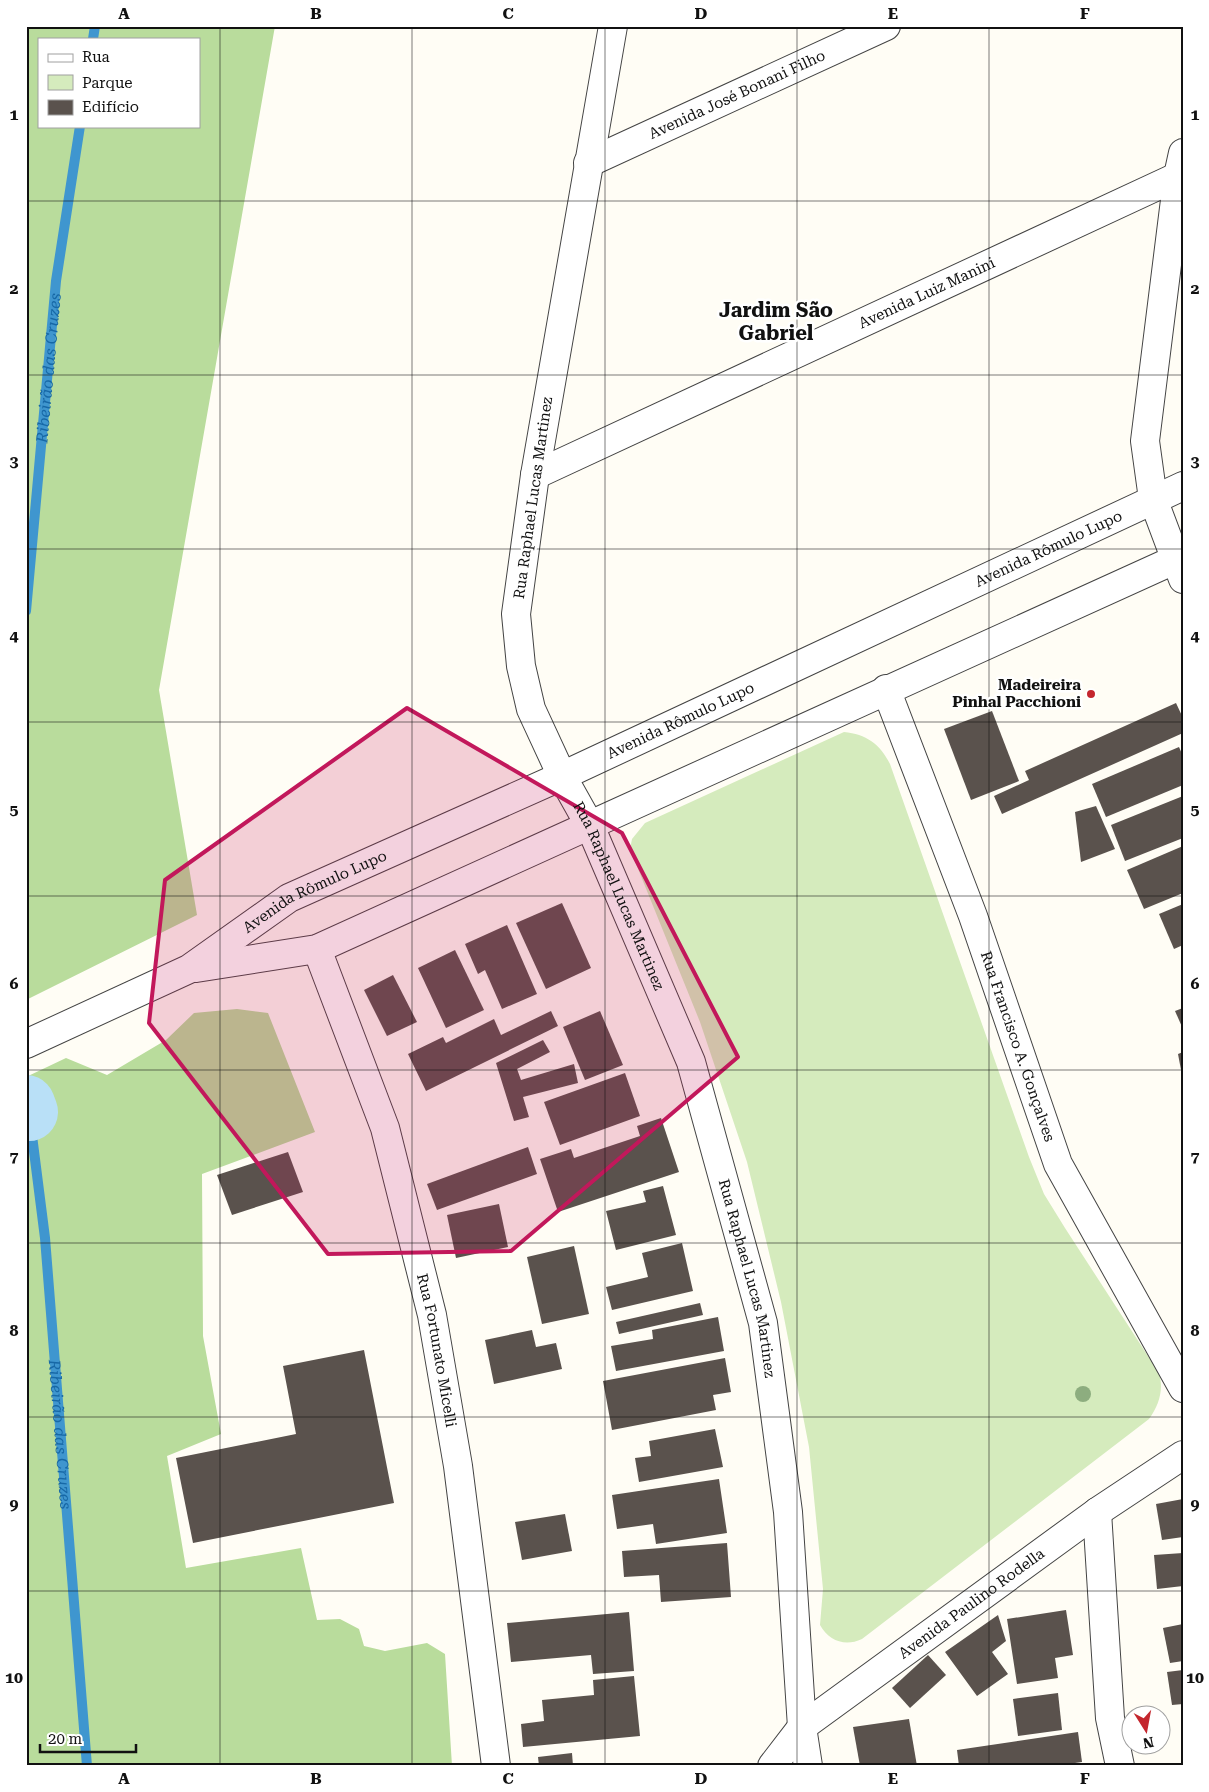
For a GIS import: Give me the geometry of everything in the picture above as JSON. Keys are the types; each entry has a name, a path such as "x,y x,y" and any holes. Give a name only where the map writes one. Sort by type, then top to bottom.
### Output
{"street":[{"name":"Rua Raphael Lucas Martinez","path":"613,26 535,474 516,614 521,666 531,709 562,776 590,826 691,1062 763,1323 788,1512 802,1727 808,1766"},
{"name":"Avenida José Bonani Filho","path":"588,164 886,26"},
{"name":"Avenida Luiz Manini","path":"535,474 1181,168"},
{"path":"1180,565 1154,499 1145,441 1181,168"},
{"name":"Avenida Rômulo Lupo","path":"34,1040 189,970 290,898 562,776 1183,486"},
{"name":"Avenida Rômulo Lupo","path":"189,970 317,949 590,826 886,689 1180,565"},
{"name":"Rua Francisco A. Gonçalves","path":"886,689 974,916 1058,1164 1183,1388"},
{"name":"Rua Fortunato Micelli","path":"317,949 385,1128 432,1315 458,1466 496,1766"},
{"name":"Avenida Paulino Rodella","path":"772,1766 802,1727 1097,1512 1183,1454"},
{"path":"1097,1512 1110,1718 1120,1766"}],"highlighted area":[{"path":"407,708 622,833 738,1057 511,1251 328,1254 149,1023 165,880"}],"green space":[{"path":"26,26 275,26 159,690 197,915 26,1000"},
{"path":"844,732 859,735 871,741 882,751 890,764 1029,1157 1044,1194 1159,1373 1161,1385 1158,1403 1149,1419 862,1639 850,1642 833,1639 820,1625 823,1589 809,1447 781,1302 747,1162 700,1022 630,849 632,839 645,823"},
{"path":"237,1009 268,1013 315,1132 202,1174 203,1336 221,1434 167,1456 186,1568 301,1548 317,1620 340,1619 359,1629 364,1646 385,1651 427,1643 445,1654 452,1766 26,1766 26,1077 66,1058 107,1075 166,1040 194,1013"}],"building":[{"path":"1176,703 1183,718 1183,733 1002,814 994,796 1029,780 1025,771"},
{"path":"992,711 1019,781 971,800 944,729"},
{"path":"1179,747 1183,756 1183,785 1106,817 1092,784"},
{"path":"1183,796 1183,838 1125,861 1111,825"},
{"path":"1096,806 1115,849 1081,862 1075,812"},
{"path":"1183,846 1183,893 1144,909 1127,870"},
{"path":"562,903 591,968 546,989 516,923"},
{"path":"1183,904 1183,945 1174,949 1159,914"},
{"path":"507,925 537,994 502,1009 485,970 478,974 465,944"},
{"path":"455,950 484,1010 446,1028 418,968"},
{"path":"393,975 417,1022 387,1036 364,990"},
{"path":"1183,1008 1183,1029 1175,1011"},
{"path":"551,1011 558,1026 426,1091 408,1054 443,1037 446,1043 494,1019 501,1035"},
{"path":"600,1011 623,1065 585,1080 563,1027"},
{"path":"543,1040 550,1052 517,1069 521,1080 574,1064 578,1083 523,1097 529,1117 514,1121 496,1063"},
{"path":"1183,1052 1183,1075 1182,1075 1178,1054"},
{"path":"625,1073 640,1116 560,1145 544,1102"},
{"path":"661,1118 679,1172 558,1212 540,1159 571,1149 574,1158 640,1136 637,1126"},
{"path":"528,1147 537,1174 437,1210 427,1184"},
{"path":"288,1152 303,1192 232,1215 217,1175"},
{"path":"663,1186 676,1235 616,1250 606,1211 646,1202 643,1191"},
{"path":"499,1204 508,1247 456,1258 447,1215"},
{"path":"682,1243 693,1291 612,1310 606,1287 648,1277 642,1253"},
{"path":"574,1246 589,1314 542,1324 527,1257"},
{"path":"700,1303 703,1315 619,1334 616,1322"},
{"path":"718,1317 724,1351 616,1371 611,1346 653,1339 652,1330"},
{"path":"532,1330 536,1347 556,1343 562,1369 494,1384 485,1340"},
{"path":"364,1350 394,1503 193,1543 176,1458 296,1434 283,1366"},
{"path":"725,1358 731,1392 713,1395 716,1410 612,1430 603,1381"},
{"path":"715,1429 723,1467 639,1482 635,1458 651,1456 649,1441"},
{"path":"719,1479 727,1533 656,1544 653,1524 617,1529 612,1495"},
{"path":"1183,1499 1183,1537 1162,1540 1156,1504"},
{"path":"565,1514 572,1551 522,1560 515,1522"},
{"path":"727,1543 731,1597 661,1602 659,1575 624,1577 622,1551"},
{"path":"1183,1553 1183,1586 1157,1589 1154,1555"},
{"path":"1066,1610 1073,1655 1055,1658 1058,1678 1017,1684 1007,1619"},
{"path":"629,1612 634,1671 593,1674 591,1655 511,1662 507,1623"},
{"path":"998,1615 1006,1641 992,1652 1008,1674 977,1696 945,1652"},
{"path":"1183,1624 1183,1661 1170,1663 1163,1628"},
{"path":"928,1655 946,1675 910,1708 892,1688"},
{"path":"1183,1670 1183,1704 1172,1705 1167,1672"},
{"path":"634,1676 640,1736 523,1747 521,1724 544,1721 542,1700 594,1695 593,1680"},
{"path":"1058,1693 1062,1730 1018,1736 1013,1699"},
{"path":"909,1719 917,1766 860,1766 853,1727"},
{"path":"1078,1732 1082,1762 1054,1766 959,1766 957,1750"},
{"path":"572,1753 573,1766 539,1766 538,1757"}],"waterway":[{"name":"Ribeirão das Cruzes","path":"93,38 95,26"},
{"name":"Ribeirão das Cruzes","path":"26,611 56,281 80,128"},
{"name":"Ribeirão das Cruzes","path":"26,1104 29,1112"},
{"name":"Ribeirão das Cruzes","path":"29,1112 45,1238 87,1766"}],"place":[{"name":"Madeireira Pinhal Pacchioni","path":"1091,694"}],"district":[{"name":"Jardim São Gabriel","path":"776,322"}]}
